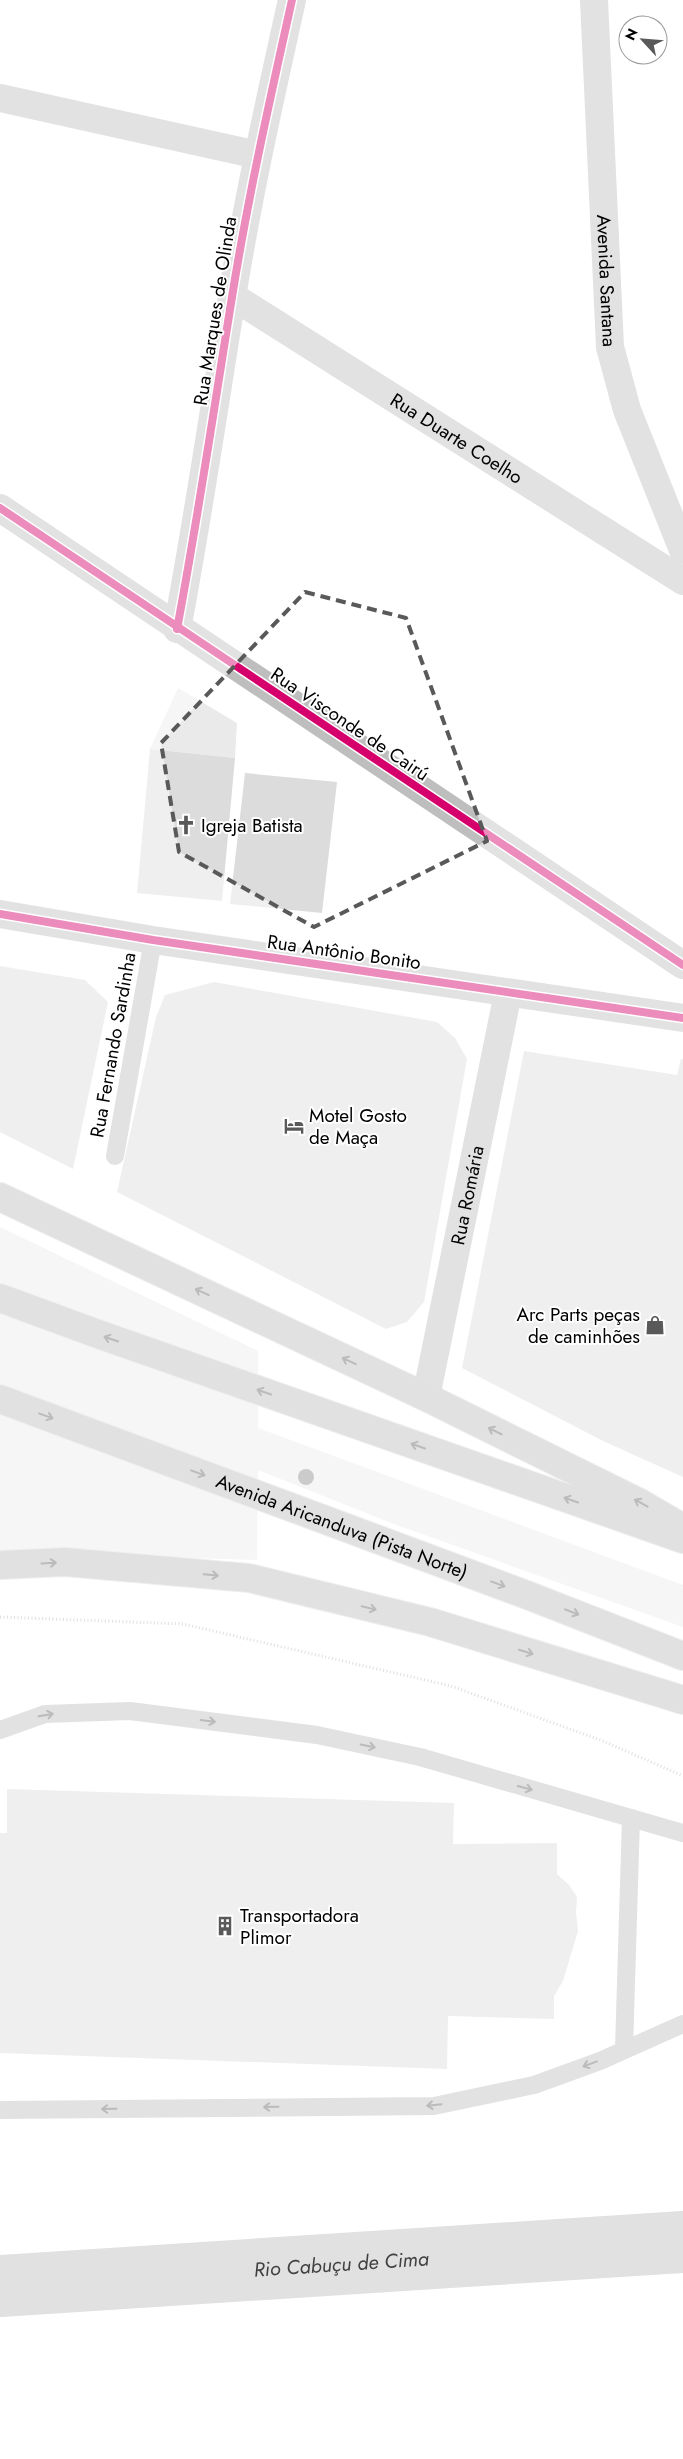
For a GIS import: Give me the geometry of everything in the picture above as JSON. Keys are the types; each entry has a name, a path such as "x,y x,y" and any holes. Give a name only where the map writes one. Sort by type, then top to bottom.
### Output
{"highway":[{"path":"0,1197 426,1397 640,1503 683,1528"},
{"path":"0,1298 683,1539"},
{"name":"Avenida Aricanduva (Pista Norte)","path":"0,1399 517,1591 683,1656"},
{"path":"0,1566 65,1562 248,1578 430,1622 680,1701"}],"street":[{"name":"Rua Marques de Olinda","path":"178,629 203,493 232,296 258,155 292,0"},
{"name":"Avenida Santana","path":"594,0 610,347 627,410 683,550"},
{"path":"0,98 258,155"},
{"name":"Rua Duarte Coelho","path":"232,296 683,581"},
{"name":"Rua Visconde de Cairú","path":"0,508 683,966"},
{"name":"Rua Antônio Bonito","path":"0,914 152,940 683,1018"},
{"name":"Rua Romária","path":"426,1397 508,993"}],"lane":[{"name":"Rua Fernando Sardinha","path":"115,1156 152,940"},
{"path":"0,1730 45,1714 130,1711 317,1735 420,1757 683,1833"},
{"path":"624,2050 631,1818"},
{"path":"0,2110 434,2106 534,2085 624,2050 683,2024"}],"path":[{"path":"0,1617 183,1624 451,1686 603,1741 683,1776"}],"highlighted area":[{"path":"305,592 406,618 487,841 314,927 179,852 161,743"}],"shaded area":[{"path":"178,688 237,723 235,758 150,749"},
{"path":"0,1227 258,1351 258,1428 683,1585 683,1627 394,1524 258,1470 257,1560 0,1552"}],"building":[{"name":"Igreja Batista","path":"150,749 235,758 222,901 137,893"},
{"path":"245,773 337,782 322,913 230,904"},
{"path":"0,966 85,980 108,1002 73,1169 0,1132"},
{"name":"Motel Gosto de Maça","path":"214,982 437,1022 455,1038 467,1059 424,1302 407,1322 386,1329 117,1192 156,1017 165,995"},
{"path":"524,1051 677,1075 681,1059 683,1059 683,1477 603,1441 462,1368"},
{"path":"7,1789 454,1803 453,1844 557,1843 557,1874 569,1885 577,1897 578,1931 563,1981 554,1996 554,2019 448,2016 447,2069 0,2053 0,1833 7,1833"}],"waterway":[{"name":"Rio Cabuçu de Cima","path":"0,2286 683,2242"}],"cycle path":[{"path":"177,629 245,222 292,0"},
{"path":"0,508 683,965"},
{"path":"0,914 153,940 683,1018"}],"place":[{"name":"Igreja Batista","path":"186,825"},
{"name":"Motel Gosto de Maça","path":"294,1126"},
{"name":"Arc Parts peças de caminhões","path":"655,1325"},
{"name":"Transportadora Plimor","path":"225,1926"}]}
